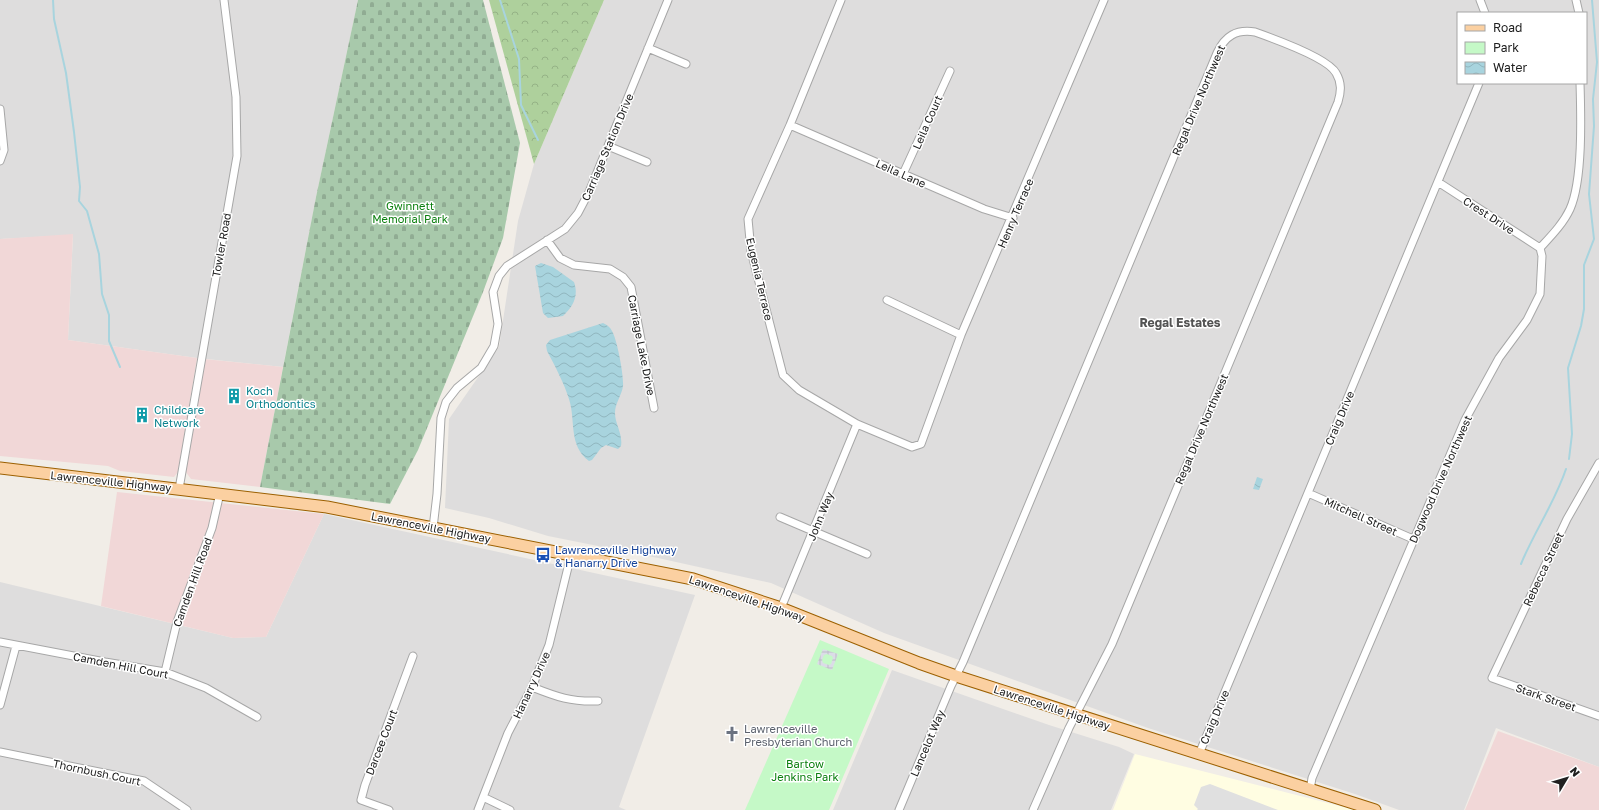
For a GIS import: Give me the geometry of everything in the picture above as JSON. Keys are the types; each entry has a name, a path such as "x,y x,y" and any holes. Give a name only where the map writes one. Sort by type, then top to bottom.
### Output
{"main road":[{"name":"Lawrenceville Highway","path":"0,468 129,485 220,493 378,515 433,528 693,579 781,608 918,663 956,676 1375,810"}],"street":[{"name":"Towler Road","path":"179,489 237,156 236,97 224,0"},
{"name":"Carriage Station Drive","path":"433,528 437,494 441,418 446,402 457,388 481,368 494,346 498,324 493,292 499,276 507,266 564,229 578,213 589,192 668,0"},
{"name":"Eugenia Terrace","path":"841,0 790,125 748,219 751,251 783,375 799,390 857,424 912,447 921,444 928,426"},
{"name":"Henry Terrace","path":"928,426 962,336 1104,0"},
{"path":"1480,0 1485,12"},
{"path":"1576,0 1579,12"},
{"name":"Regal Drive Northwest","path":"956,676 1221,45 1230,35 1247,31 1254,32 1321,60 1332,67 1336,72 1341,86 1338,102 1112,644 1075,715 1033,810"},
{"path":"648,48 686,64"},
{"name":"Leila Court","path":"903,174 950,70"},
{"name":"Craig Drive","path":"1199,754 1479,84"},
{"path":"1540,248 1561,224 1575,194 1578,166 1580,84"},
{"path":"0,109 4,150 0,161"},
{"name":"Leila Lane","path":"790,125 984,209 1013,218"},
{"path":"608,146 647,162"},
{"name":"Crest Drive","path":"1438,182 1540,248"},
{"name":"Carriage Lake Drive","path":"547,240 560,258 574,265 610,269 623,277 631,288 654,408"},
{"name":"Dogwood Drive Northwest","path":"1310,790 1312,778 1465,420 1498,358 1527,320 1540,294 1542,256 1540,248"},
{"path":"887,300 962,336"},
{"name":"John Way","path":"781,608 857,424"},
{"name":"Rebecca Street","path":"1492,678 1567,519 1599,463"},
{"name":"Camden Hill Road","path":"165,672 177,622 212,528 220,493"},
{"name":"Mitchell Street","path":"1308,493 1414,540"},
{"path":"780,517 814,530 867,554"},
{"name":"Hanarry Drive","path":"478,810 508,733 532,687 549,645 571,555"},
{"name":"Camden Hill Court","path":"0,642 165,672 206,688 257,717"},
{"path":"0,705 16,646"},
{"name":"Darcee Court","path":"389,810 361,800 365,785 413,656"},
{"name":"Lancelot Way","path":"899,810 956,676"},
{"name":"Stark Street","path":"1492,678 1599,716"},
{"path":"532,687 561,698 578,702 598,700"},
{"name":"Thornbush Court","path":"0,752 144,781 187,810"},
{"path":"483,797 510,810"}],"shaded area":[{"path":"0,0 358,0 316,197 283,367 197,358 68,340 73,235 0,239"},
{"path":"604,0 1599,0 1599,767 1496,728 1464,810 1399,810 1355,794 1148,728 884,633 771,583 548,536 489,518 445,508 449,419 499,347 518,221 534,164"},
{"path":"73,234 68,340 197,358 178,472 174,477 120,471 108,466 0,456 0,239"},
{"path":"204,359 283,367 260,487 191,479 185,471"},
{"path":"117,492 324,514 266,637 233,638 101,606"},
{"path":"324,514 695,595 619,807 626,810 0,810 0,582 233,638 266,637"},
{"path":"823,649 838,654 832,670 817,664","holes":["827,654 833,658 831,664 829,665 823,663 822,660 824,655"]},
{"path":"892,670 1049,725 1119,747 1134,754 1111,810 833,810"},
{"path":"1498,731 1599,767 1599,810 1465,810"},
{"path":"1135,754 1355,810 1113,810"},
{"path":"1210,784 1278,810 1197,810 1198,809 1194,805 1201,787"}],"green space":[{"name":"Gwinnett Memorial Park","path":"358,0 483,0 520,143 503,238 483,292 418,450 390,504 260,487 316,197"},
{"path":"489,0 604,0 534,164"},
{"name":"Bartow Jenkins Park","path":"820,640 889,669 829,810 745,810"}],"water":[{"path":"541,263 553,267 574,282 576,292 574,301 570,309 563,316 548,318 543,313 535,266"},
{"path":"603,323 609,327 614,335 621,366 623,386 615,413 621,437 621,446 618,449 606,445 601,448 592,460 589,461 582,455 575,440 569,399 547,351 546,345 550,340"},
{"path":"1257,477 1263,479 1259,490 1253,489"}],"waterway":[{"path":"53,0 54,19 66,73 74,132 80,187 79,201 87,211 99,254 102,294 109,315 109,341 120,367"},
{"path":"500,0 519,59 521,105 538,140"},
{"path":"1569,459 1572,434 1568,368 1581,326 1584,309 1584,265 1594,239 1589,194 1594,126 1593,99 1597,62 1592,0"},
{"path":"1521,564 1556,493 1566,469"}],"place":[{"name":"Koch Orthodontics","path":"234,396"},
{"name":"Childcare Network","path":"142,415"},
{"name":"Lawrenceville Highway & Hanarry Drive","path":"543,555"},
{"name":"Lawrenceville Presbyterian Church","path":"732,734"}],"district":[{"name":"Regal Estates","path":"1180,322"}]}
